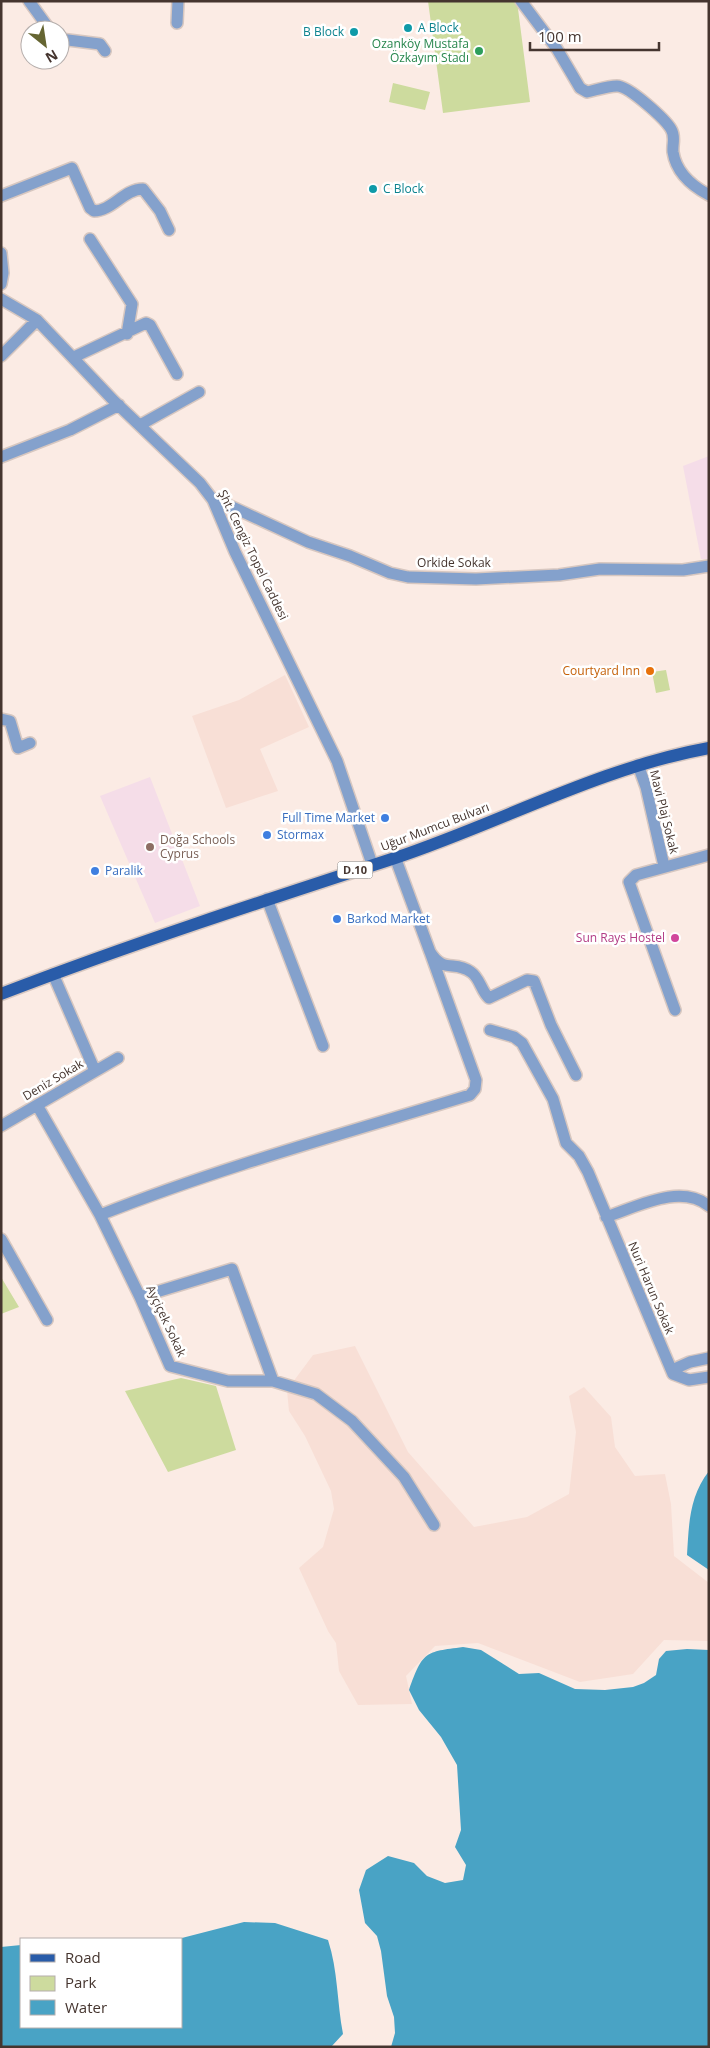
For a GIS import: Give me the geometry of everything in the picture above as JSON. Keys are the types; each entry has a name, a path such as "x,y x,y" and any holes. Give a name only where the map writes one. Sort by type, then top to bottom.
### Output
{"main road":[{"name":"Uğur Mumcu Bulvarı","path":"1,994 267,899 372,864 396,858 638,765 709,748"}],"street":[{"path":"29,1 43,20"},
{"path":"177,23 178,1"},
{"path":"521,1 557,49 580,88 587,92 618,86 624,88 649,107 670,129 674,138 673,150 676,163 686,179 709,195"},
{"path":"70,40 100,44 105,51"},
{"path":"1,196 72,168 90,208 94,211 104,209 135,190 143,189 160,212 169,230"},
{"path":"90,239 132,304 127,334"},
{"path":"1,253 3,273 1,284"},
{"name":"Şht. Cengiz Topel Caddesi","path":"1,299 37,320 119,405 200,483 213,500 235,552 337,761 372,864"},
{"path":"1,356 37,320"},
{"path":"74,357 127,334 146,323 150,325 177,374"},
{"path":"140,425 199,392"},
{"path":"1,457 70,430 119,405"},
{"name":"Orkide Sokak","path":"213,500 308,542 350,556 390,573 408,576 476,579 559,575 600,569 683,570 709,566"},
{"path":"1,719 10,721 18,748 30,743"},
{"name":"Mavi Plaj Sokak","path":"638,765 646,787 664,866"},
{"path":"675,1010 629,886 631,878 636,874 709,855"},
{"path":"100,1215 176,1185 241,1163 470,1095 475,1089 476,1080 396,858"},
{"path":"267,899 323,1046"},
{"path":"430,952 440,964 473,973 489,998 531,979 576,1075"},
{"path":"53,974 95,1070"},
{"name":"Nuri Harun Sokak","path":"490,1030 514,1037 522,1042 553,1099 566,1143 579,1156 588,1172 672,1370"},
{"name":"Deniz Sokak","path":"1,1126 118,1058"},
{"name":"Ayçiçek Sokak","path":"37,1105 100,1215 140,1297 170,1366 228,1381 272,1381 316,1394 352,1421 404,1476 434,1525"},
{"path":"606,1217 670,1197 685,1195 702,1200 709,1206"},
{"path":"1,1239 47,1320"},
{"path":"140,1297 232,1269 272,1381"},
{"path":"709,1358 690,1362 672,1370 673,1374 688,1380 709,1377"}],"shaded area":[{"path":"709,456 709,559 701,559 683,466"},
{"path":"285,675 309,727 260,749 278,791 226,808 192,716 239,700"},
{"name":"Doğa Schools Cyprus","path":"150,777 200,906 155,923 100,796"},
{"path":"355,1346 408,1452 474,1527 527,1517 569,1494 576,1432 569,1396 584,1387 611,1417 615,1447 635,1476 665,1474 671,1504 674,1556 709,1583 709,1641 664,1640 633,1674 580,1682 478,1643 435,1646 406,1676 412,1704 358,1705 339,1671 336,1643 328,1631 299,1568 323,1547 334,1509 331,1491 305,1436 289,1411 287,1390 313,1355"}],"green space":[{"name":"Ozanköy Mustafa Özkayım Stadı","path":"428,1 517,1 530,102 443,113"},
{"path":"393,83 430,92 425,110 389,102"},
{"path":"666,670 670,690 656,693 652,672"},
{"path":"1,1277 19,1307 1,1314"},
{"path":"181,1378 216,1386 236,1450 168,1472 125,1391"}],"water":[{"path":"709,1471 709,1570 687,1555 691,1511 697,1491"},
{"path":"463,1647 481,1650 519,1674 539,1673 575,1689 605,1690 633,1687 644,1683 656,1675 659,1659 666,1651 687,1649 709,1650 709,2047 391,2047 395,2033 394,2017 387,1996 381,1951 377,1936 365,1923 359,1890 366,1870 388,1856 414,1863 427,1876 445,1883 463,1880 466,1865 455,1847 461,1830 457,1765 441,1737 419,1710 409,1690 418,1668 427,1656 440,1650"},
{"path":"244,1922 275,1923 328,1940 336,1975 343,2034 331,2047 1,2047 1,1947 20,1945 20,2028 182,2028 182,1938"}],"place":[{"name":"A Block","path":"408,28"},
{"name":"B Block","path":"354,32"},
{"name":"Ozanköy Mustafa Özkayım Stadı","path":"479,51"},
{"name":"C Block","path":"373,189"},
{"name":"Courtyard Inn","path":"650,671"},
{"name":"Full Time Market","path":"385,818"},
{"name":"Stormax","path":"267,835"},
{"name":"Doğa Schools Cyprus","path":"150,847"},
{"name":"Paralik","path":"95,871"},
{"name":"Barkod Market","path":"337,919"},
{"name":"Sun Rays Hostel","path":"675,938"}]}
